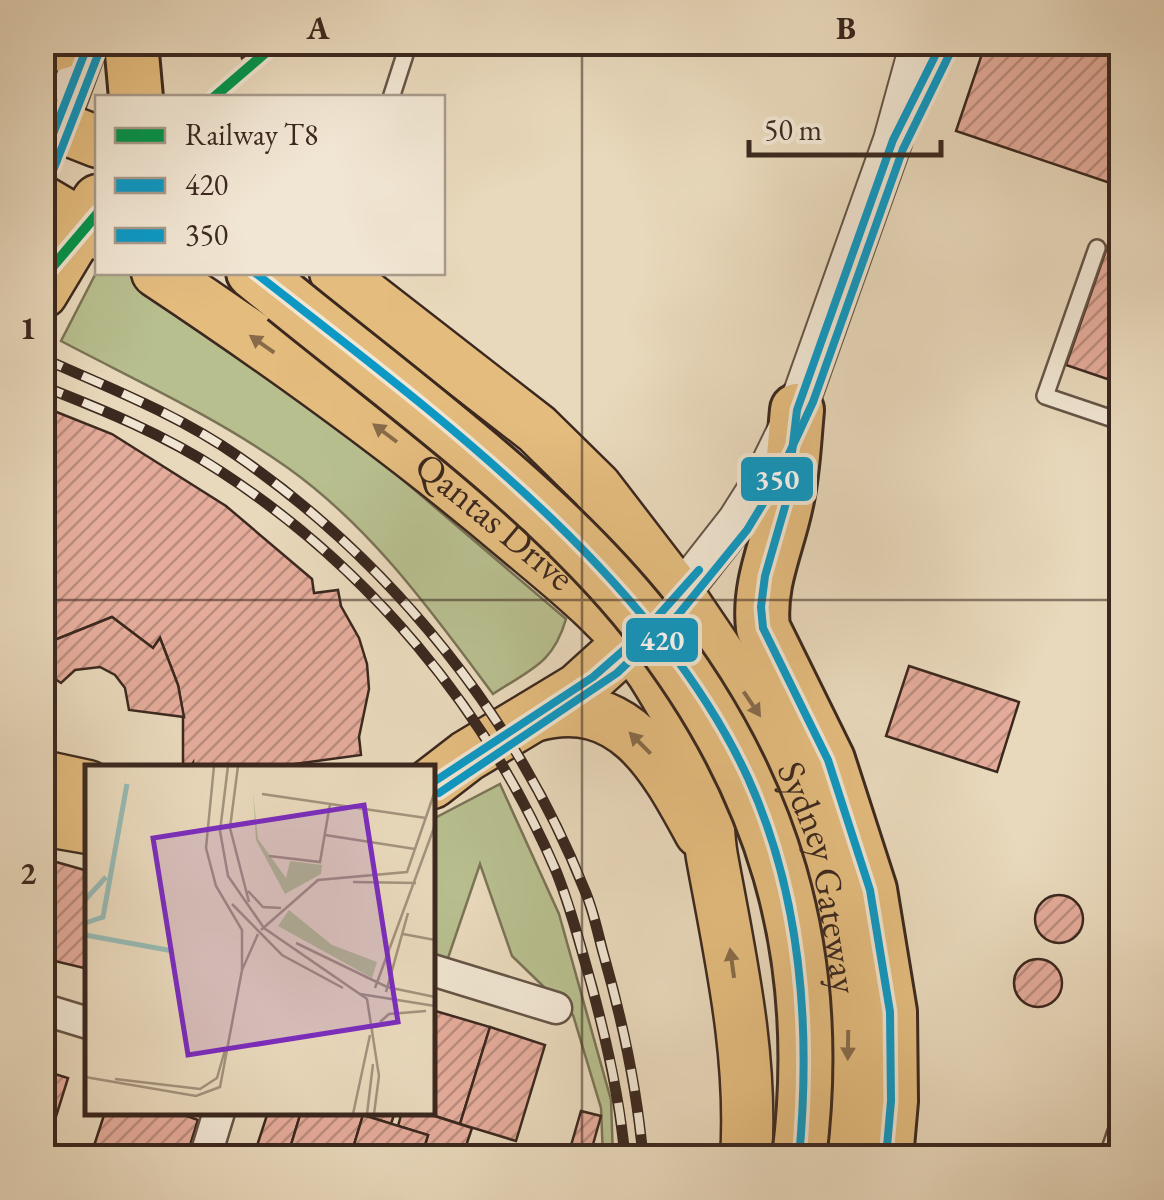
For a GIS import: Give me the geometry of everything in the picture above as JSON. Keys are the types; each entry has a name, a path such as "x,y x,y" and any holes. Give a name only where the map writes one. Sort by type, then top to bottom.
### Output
{"highway":[{"path":"257,275 473,451 573,542 645,620 723,732 751,790 796,931 807,1056 799,1158"},
{"path":"797,410 786,503 763,592 763,628 828,760 870,890 890,1012 891,1101 886,1158"}],"main road":[{"path":"42,49 65,42"},
{"path":"42,293 80,215"},
{"name":"Qantas Drive","path":"162,275 405,448 576,589 631,644 658,682 700,761 707,791 712,854 723,902 745,1059 746,1158"},
{"path":"356,277 438,353 606,538 631,586 636,615 631,644"},
{"path":"438,353 568,456 632,530 688,610 631,644 578,689 444,769"},
{"name":"Sydney Gateway","path":"688,610 757,710 791,768 823,846 848,1005 847,1113 840,1158"},
{"path":"533,716 557,710 589,712 631,733 671,779 712,854"},
{"path":"42,776 85,785"},
{"path":"42,818 85,827"}],"street":[{"path":"60,138 89,42"},
{"path":"688,610 763,480 797,410 892,140 920,42"},
{"path":"892,140 942,42"},
{"path":"435,971 556,1008"},
{"path":"42,1009 85,1022"},
{"path":"205,1158 218,1115"}],"lane":[{"path":"392,95 410,42"},
{"path":"892,140 907,42"},
{"path":"1097,248 1045,396 1122,422"},
{"path":"42,818 85,811"},
{"path":"1106,1158 1120,1126"}],"green space":[{"path":"95,275 130,275 177,302 294,387 566,619 554,646 529,671 493,694 374,544 318,492 234,433 61,341"},
{"path":"500,784 559,914 611,1100 613,1157 603,1157 601,1108 573,1015 512,956 480,864 447,961 435,958 435,818"}],"building":[{"path":"238,42 263,42 242,58"},
{"path":"986,42 1122,42 1122,187 956,131"},
{"path":"1112,233 1122,237 1122,384 1066,365"},
{"path":"44,407 112,434 226,506 312,579 314,593 338,590 341,606 359,638 367,664 369,689 359,737 361,755 287,765 183,765 183,714 178,685 160,638 153,648 112,617 42,645"},
{"path":"112,617 153,648 160,638 178,685 184,717 129,710 125,688 115,675 100,667 75,670 61,683 42,670 42,645"},
{"path":"909,666 1019,702 997,772 886,736"},
{"path":"42,858 85,870 85,968 42,958"},
{"path":"1059,895 1076,902 1083,919 1076,936 1059,943 1042,936 1035,919 1042,902"},
{"path":"1038,959 1055,966 1062,983 1055,1000 1038,1007 1021,1000 1014,983 1021,966"},
{"path":"435,1011 490,1027 460,1124 432,1115"},
{"path":"490,1027 545,1045 516,1141 460,1124"},
{"path":"42,1070 68,1078 43,1158 42,1158"},
{"path":"581,1111 601,1116 590,1155 570,1149"},
{"path":"104,1115 184,1115 198,1120 186,1158 90,1158"},
{"path":"267,1115 300,1115 287,1158 253,1158"},
{"path":"300,1115 363,1115 350,1158 287,1158"},
{"path":"363,1115 428,1135 421,1158 350,1158"},
{"path":"364,1115 394,1115 391,1124"},
{"path":"401,1115 431,1115 472,1128 462,1158 421,1158 428,1135 398,1126"}],"railway":[{"path":"42,358 168,415 239,457 348,545 444,649 486,705 523,765 557,827 588,899 623,1031 643,1158"},
{"path":"42,386 178,446 274,509 373,597 458,698 528,811 556,871 598,1008 625,1158"}],"rail line":[{"name":"T8","path":"216,95 278,42"},
{"name":"T8","path":"42,279 95,217"}],"transit line":[{"name":"420","path":"42,162 89,42"},
{"name":"420","path":"886,1158 891,1101 890,1012 870,890 828,760 763,628 761,607 765,576 786,503 797,410 893,140 942,42"},
{"name":"350","path":"54,168 101,47"},
{"name":"350","path":"439,793 617,673 678,615 747,530 775,484 813,402 903,149 953,47"},
{"name":"420","path":"258,275 392,380 531,499 596,563 655,631 706,702 748,778 766,823 791,917 804,1061 799,1158"},
{"name":"420","path":"435,781 593,677 642,634 699,570"}]}
